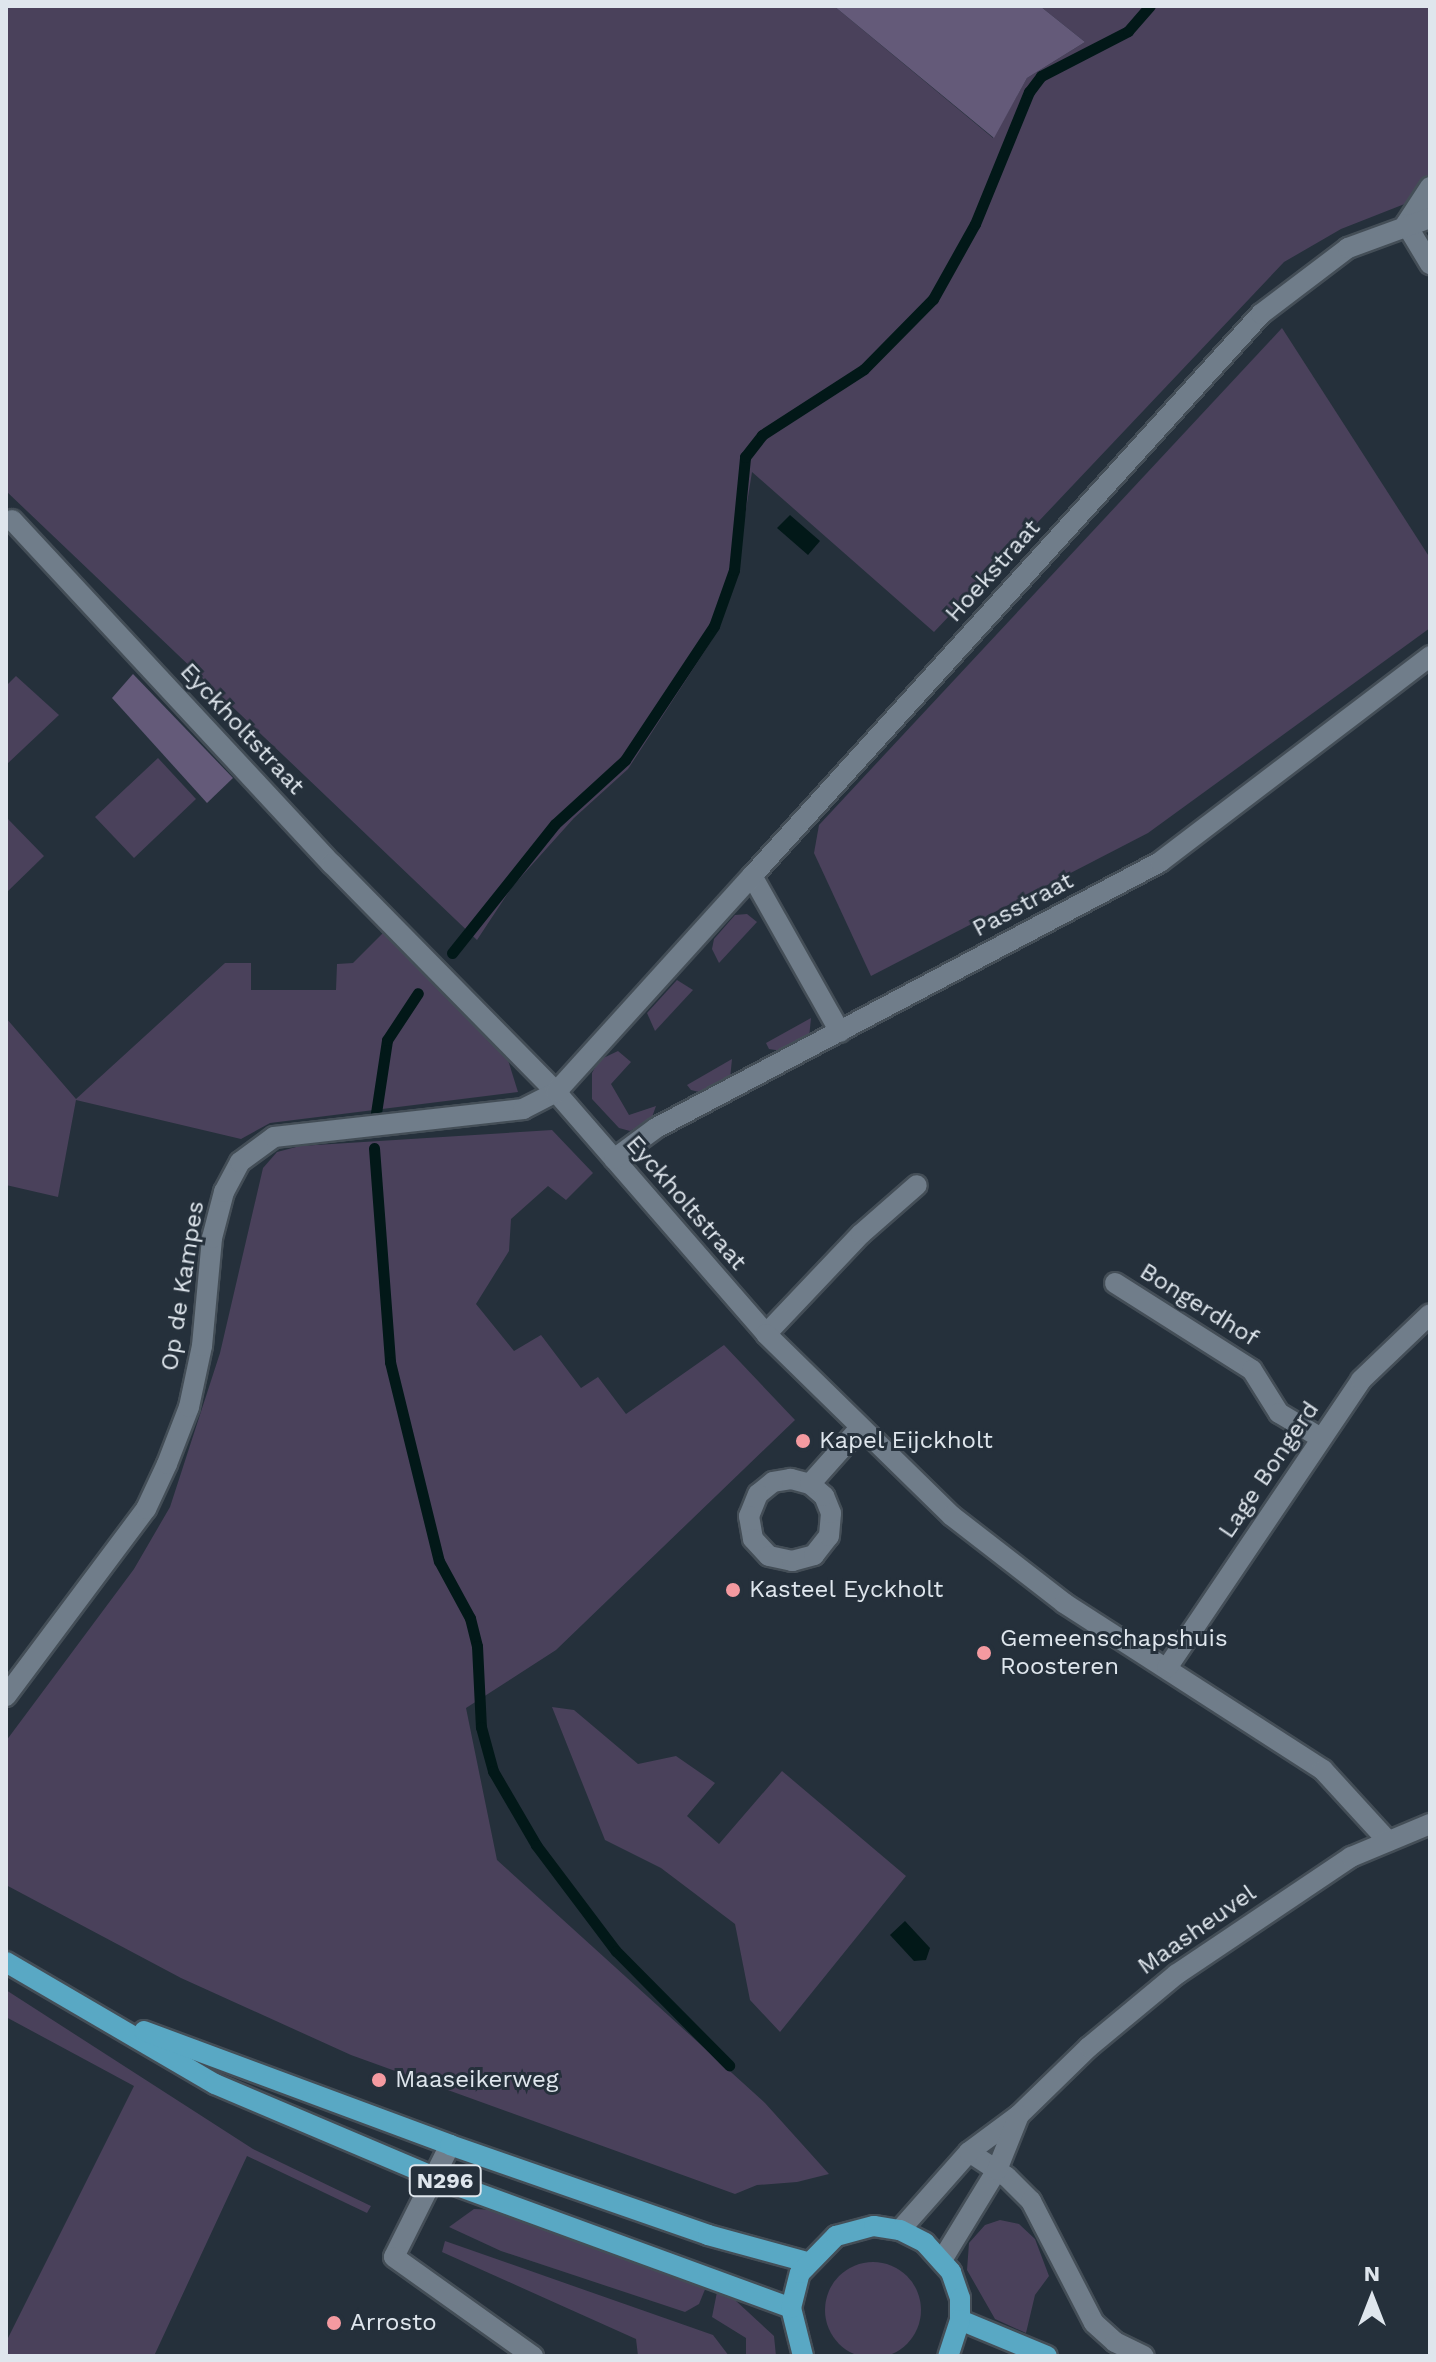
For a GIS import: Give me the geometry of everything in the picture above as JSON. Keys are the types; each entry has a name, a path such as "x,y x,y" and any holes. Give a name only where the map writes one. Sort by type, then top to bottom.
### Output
{"main road":[{"name":"N296","path":"6,1962 113,2021 215,2084 436,2178 791,2308"},
{"name":"N296","path":"113,2021 232,2060 450,2145 708,2235 807,2262"},
{"path":"803,2356 791,2308 807,2262 848,2231 874,2226 900,2230 942,2260 957,2284 960,2320 948,2356"},
{"path":"960,2320 1047,2356"}],"street":[{"path":"1430,187 1406,224 1430,264"},
{"name":"Hoekstraat","path":"556,1092 1261,314 1348,248 1406,224 1430,218"},
{"name":"Eyckholtstraat","path":"12,520 332,864 556,1092 766,1334 859,1429 952,1516 1064,1603 1323,1770 1354,1798 1388,1841"},
{"name":"Passtraat","path":"614,1159 656,1128 1160,862 1430,656"},
{"path":"752,876 840,1032"},
{"name":"Op de Kampes","path":"6,1696 146,1509 167,1464 189,1407 202,1346 212,1238 224,1192 240,1162 274,1137 523,1109 556,1092"},
{"path":"766,1334 861,1234 917,1185"},
{"name":"Bongerdhof","path":"1115,1283 1252,1370 1279,1413 1321,1438"},
{"name":"Lage Bongerd","path":"1167,1668 1361,1380 1430,1314"},
{"path":"810,1484 859,1429"},
{"path":"791,1479 810,1484 824,1496 831,1513 829,1536 814,1555 792,1561 769,1556 753,1539 749,1516 758,1494 773,1482 791,1479"},
{"name":"Maasheuvel","path":"900,2230 969,2152 1019,2115 1089,2047 1187,1966 1351,1857 1430,1824"},
{"name":"Maasheuvel","path":"942,2260 997,2170 1019,2115"},
{"path":"450,2145 394,2257 533,2356"},
{"path":"969,2152 997,2170 1039,2212 1094,2323 1115,2342 1144,2356"}],"shaded area":[{"path":"6,6 834,6 993,138 1027,78 1085,42 1040,6 1430,6 1430,194 1341,229 1284,262 934,632 752,472 734,584 712,640 628,769 574,818 512,887 477,940 6,491"},
{"path":"834,6 1040,6 1085,42 1027,78 994,138"},
{"path":"1282,328 1430,558 1430,628 1148,833 871,976 814,853 819,825"},
{"path":"790,515 820,541 808,555 777,528"},
{"path":"133,674 233,778 207,803 112,698"},
{"path":"16,676 59,715 6,765 6,686"},
{"path":"158,758 196,799 134,858 95,817"},
{"path":"6,817 44,856 6,893"},
{"path":"747,914 757,922 719,963 712,949 714,939 735,915"},
{"path":"386,930 503,1044 518,1092 270,1123 241,1139 76,1100 58,1197 6,1185 6,1018 76,1099 225,963 251,963 251,990 336,990 337,964 353,963"},
{"path":"677,980 693,990 655,1031 647,1013"},
{"path":"811,1018 809,1038 782,1051 769,1049 766,1043"},
{"path":"618,1051 631,1062 611,1084 629,1115 656,1106 651,1120 630,1131 619,1128 592,1099 592,1073 599,1060"},
{"path":"732,1059 730,1079 703,1093 691,1090 687,1085"},
{"path":"552,1130 593,1173 566,1200 548,1186 511,1219 509,1251 476,1304 514,1351 541,1335 581,1388 598,1377 626,1414 724,1345 795,1420 556,1650 466,1708 497,1860 765,2103 829,2174 797,2182 757,2185 735,2194 351,2055 181,1978 6,1885 6,1741 134,1569 170,1507 220,1353 263,1168 277,1152 300,1146"},
{"path":"552,1707 574,1710 638,1764 676,1756 715,1783 687,1816 719,1844 782,1771 906,1876 780,2032 750,2000 735,1924 661,1868 605,1840"},
{"path":"905,1921 930,1948 926,1960 914,1961 890,1935"},
{"path":"6,1990 253,2149 371,2206 367,2213 247,2156 154,2356 6,2356 6,2342 134,2086 6,2017"},
{"path":"474,2209 497,2210 706,2287 699,2304 685,2312 501,2251 449,2227"},
{"path":"1000,2220 1019,2224 1035,2239 1049,2276 1035,2295 1026,2333 995,2319 967,2270 969,2243 985,2225"},
{"path":"445,2241 713,2335 729,2356 638,2356 636,2339 442,2252"},
{"path":"873,2262 891,2265 907,2276 918,2292 921,2310 918,2328 907,2344 891,2355 873,2358 855,2355 839,2344 828,2328 825,2310 828,2292 839,2276 855,2265"},
{"path":"717,2292 735,2300 774,2336 776,2356 746,2356 746,2338 712,2317"}],"waterway":[{"path":"452,953 555,824 625,760 714,626 734,570 745,457 762,435 864,369 933,299 975,224 1029,92 1041,76 1128,31 1150,6"},
{"path":"376,1113 387,1040 418,993"},
{"path":"374,1148 390,1362 439,1561 470,1618 477,1646 481,1727 493,1771 536,1845 616,1951 729,2065"}],"place":[{"name":"Kapel Eijckholt","path":"803,1441"},
{"name":"Kasteel Eyckholt","path":"733,1590"},
{"name":"Gemeenschapshuis Roosteren","path":"984,1653"},
{"name":"Maaseikerweg","path":"379,2080"},
{"name":"Arrosto","path":"334,2323"}]}
